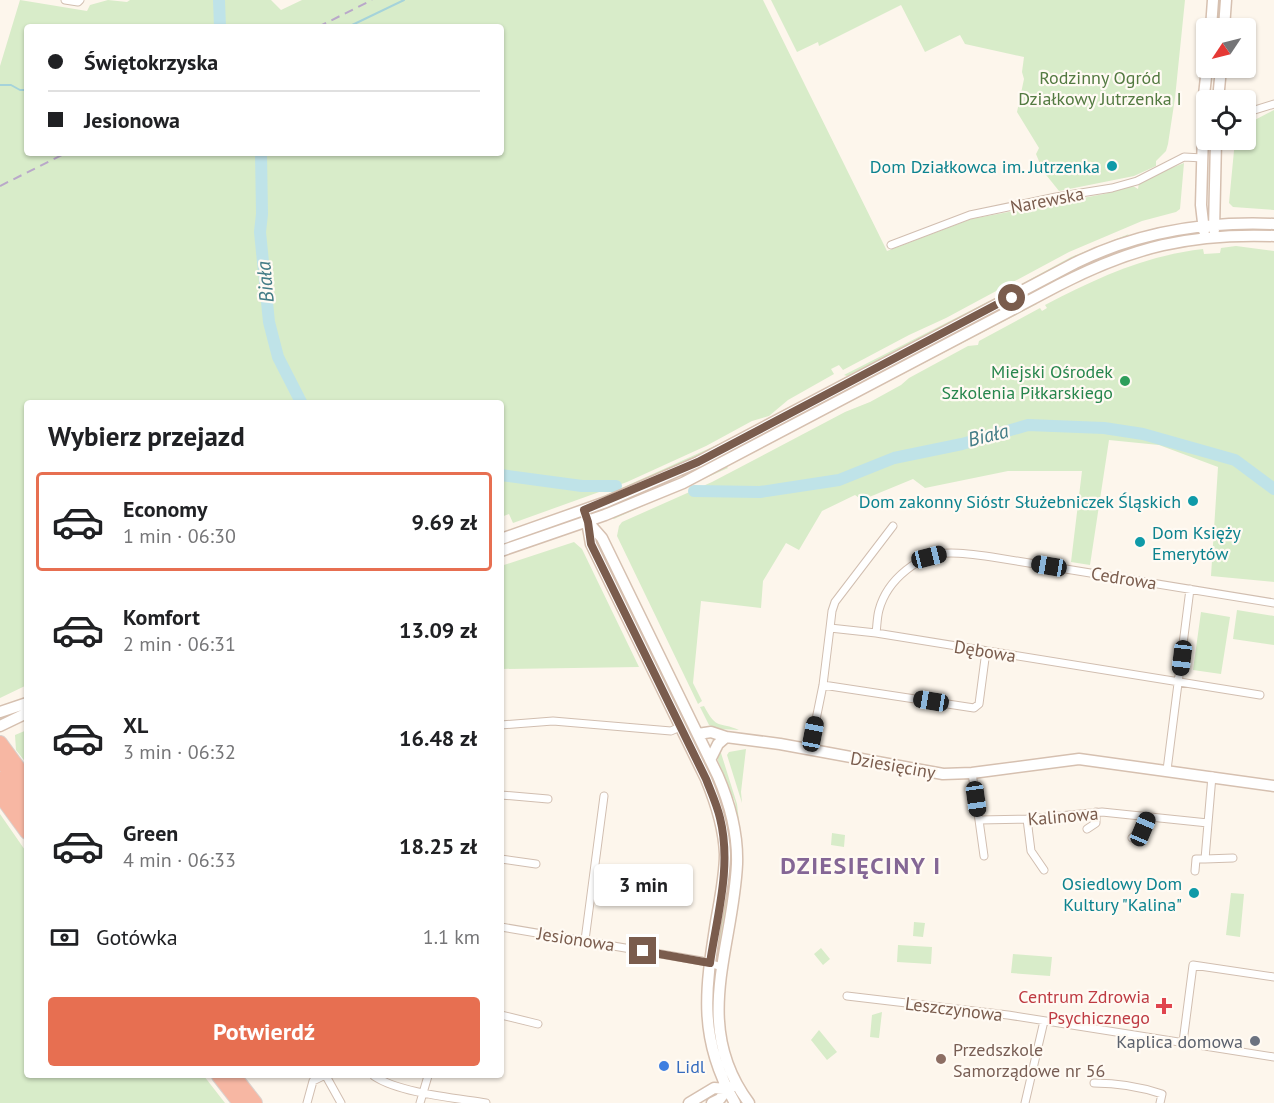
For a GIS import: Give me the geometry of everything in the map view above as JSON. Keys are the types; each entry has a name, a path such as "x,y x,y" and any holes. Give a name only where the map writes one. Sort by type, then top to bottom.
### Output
{"highway":[{"path":"0,743 24,776"},
{"path":"0,759 24,792"},
{"path":"0,779 24,812"},
{"path":"0,795 24,828"},
{"path":"221,1078 240,1103"},
{"path":"236,1078 255,1103"}],"main road":[{"path":"1212,18 1213,0"},
{"path":"1225,18 1226,0"},
{"path":"1206,78 1202,178 1210,237"},
{"path":"1208,224 1215,178 1216,150"},
{"path":"1202,178 1207,182 1212,182 1215,178"},
{"path":"504,550 588,522 683,483 1010,305 1075,263 1107,249 1150,234 1208,224 1274,224"},
{"path":"504,538 654,482 1010,305 1111,260 1163,244 1210,237 1274,236"},
{"path":"725,448 730,459"},
{"path":"584,510 591,544 681,727 714,797 721,819 725,851 724,877 710,963 706,1001 708,1029 719,1055 749,1103"},
{"path":"588,522 602,538 698,734 729,806 736,850 736,872 718,1012 719,1055 727,1089 735,1103"},
{"path":"633,630 644,624"},
{"path":"0,712 24,704"},
{"path":"0,726 24,714"},
{"name":"Dziesięciny","path":"698,734 711,732 726,737 810,749 939,774 972,773 1074,759 1274,786"},
{"path":"710,760 718,744 726,737"},
{"path":"725,851 736,850"},
{"path":"712,1103 720,1099 727,1089 737,1084"},
{"path":"689,1103 714,1088 727,1089"}],"street":[{"path":"65,0 78,2 80,0"},
{"path":"1256,110 1274,104"},
{"name":"Narewska","path":"891,245 970,215 1112,188 1137,181 1184,157 1203,158"},
{"path":"810,749 823,685 835,602 893,526"},
{"name":"Cedrowa","path":"876,633 879,611 884,597 903,573 929,557 948,553 992,557 1274,603"},
{"path":"1167,770 1190,589"},
{"name":"Dębowa","path":"830,628 876,633 1260,695"},
{"path":"823,685 974,708 979,704 986,651"},
{"path":"504,725 553,721 671,731 681,727"},
{"path":"972,773 984,856"},
{"path":"1205,859 1212,776"},
{"path":"504,795 548,799"},
{"path":"585,940 604,796"},
{"path":"1087,829 1096,823 1096,812"},
{"name":"Kalinowa","path":"979,820 1027,819 1096,812 1208,823"},
{"path":"1132,838 1143,829 1148,817"},
{"path":"1027,819 1031,851 1044,870"},
{"path":"1195,871 1196,858 1233,858"},
{"path":"504,859 536,864"},
{"name":"Jesionowa","path":"504,927 585,940 722,967"},
{"path":"1183,1042 1193,965 1274,977"},
{"name":"Leszczynowa","path":"847,996 949,1007 1274,1057"},
{"path":"504,1016 538,1024"},
{"path":"1025,1103 1044,1021"},
{"path":"307,1103 313,1081 320,1078"},
{"path":"326,1078 341,1103"},
{"path":"378,1078 423,1092 486,1103"},
{"path":"420,1103 427,1078"},
{"path":"1094,1083 1124,1086 1162,1094 1160,1103"}],"green space":[{"path":"20,0 87,11 90,5 108,0 127,2 130,0 271,0 281,10 302,0 763,0 887,251 971,219 1104,194 1133,186 1138,189 1139,183 1184,163 1180,209 1176,212 1142,221 1069,252 843,370 839,365 831,369 834,374 788,400 769,416 752,421 706,446 627,482 513,523 509,514 504,516 504,400 24,400 24,686 0,698 0,66"},
{"name":"Rodzinny Ogród Działkowy Jutrzenka I","path":"771,0 1185,0 1175,98 1166,151 1156,161 1156,166 1134,176 1059,191 1043,171 1036,154 1039,148 1017,112 1024,79 1022,72 1024,57 965,44 960,35 925,52 901,5 819,46 818,42 797,52"},
{"path":"1274,110 1274,210 1233,207 1229,203 1234,150 1256,150 1256,119"},
{"path":"1129,234 1124,239 1017,289 1014,288 1071,257"},
{"path":"1236,246 1274,251 1274,582 1211,576 1218,467 1159,445 1109,440 1090,565 1071,562 1082,471 1008,471 925,488 913,479 862,500 855,495 822,511 799,550 786,543 763,581 761,608 701,601 693,683 702,701 698,704 617,536 622,522 712,482 845,412 870,402 968,346 978,345 979,341 1040,308 1042,311 1047,308 1045,305 1102,277 1181,252 1203,249 1204,254 1220,253 1221,248"},
{"path":"995,298 994,302 847,376 844,375"},
{"path":"1012,302 988,318 840,397 841,392"},
{"path":"1035,303 1037,304 899,376 904,372"},
{"path":"763,424 705,454 603,498 604,496"},
{"path":"726,466 728,468 614,519 611,517"},
{"path":"574,542 582,549 639,667 504,669 504,565"},
{"path":"1237,610 1274,616 1274,645 1233,639"},
{"path":"1201,612 1230,617 1221,674 1193,670"},
{"path":"704,706 716,722 739,730 720,729 709,725 700,707"},
{"path":"24,731 24,760 16,750 15,735"},
{"path":"746,749 741,792 744,824 742,803 727,755 729,752"},
{"path":"718,752 721,753 737,804 740,841 735,802 718,761"},
{"path":"0,814 24,849 24,1078 206,1078 225,1103 0,1103"},
{"path":"832,833 845,835 844,847 831,845"},
{"path":"733,854 731,883 718,964 714,960 729,855"},
{"path":"1231,893 1244,894 1240,937 1226,935"},
{"path":"914,922 925,923 923,937 913,936"},
{"path":"898,945 932,947 931,964 897,962"},
{"path":"821,948 830,959 823,965 814,954"},
{"path":"1013,954 1052,957 1050,976 1011,973"},
{"path":"882,1012 879,1038 870,1037 872,1015"},
{"path":"819,1030 837,1052 827,1060 811,1040"}],"waterway":[{"name":"Biała","path":"219,0 220,24"},
{"path":"354,24 404,0"},
{"path":"0,85 11,85 24,90"},
{"name":"Biała","path":"261,156 260,232 269,322 278,357 300,400"},
{"name":"Biała","path":"694,491 760,492 839,480 894,458 962,444 1028,425 1104,428 1143,434 1235,460 1274,489"},
{"name":"Biała","path":"504,475 582,486 616,486"}],"railway":[{"path":"324,24 372,0"},
{"path":"0,186 60,156"}],"place":[{"name":"Dom Działkowca im. Jutrzenka","path":"1112,166"},
{"name":"Miejski Ośrodek Szkolenia Piłkarskiego","path":"1125,381"},
{"name":"Dom zakonny Sióstr Służebniczek Śląskich","path":"1193,501"},
{"name":"Dom Księży Emerytów","path":"1140,542"},
{"name":"Osiedlowy Dom Kultury \"Kalina\"","path":"1194,893"},
{"name":"Centrum Zdrowia Psychicznego","path":"1164,1006"},
{"name":"Kaplica domowa","path":"1255,1041"},
{"name":"Przedszkole Samorządowe nr 56","path":"941,1059"},
{"name":"Lidl","path":"664,1066"}],"district":[{"name":"DZIESIĘCINY I","path":"861,865"}],"route":[{"path":"643,951 710,963 724,877 724,837 721,819 706,779 591,544 584,510 698,462 1012,298"}]}
